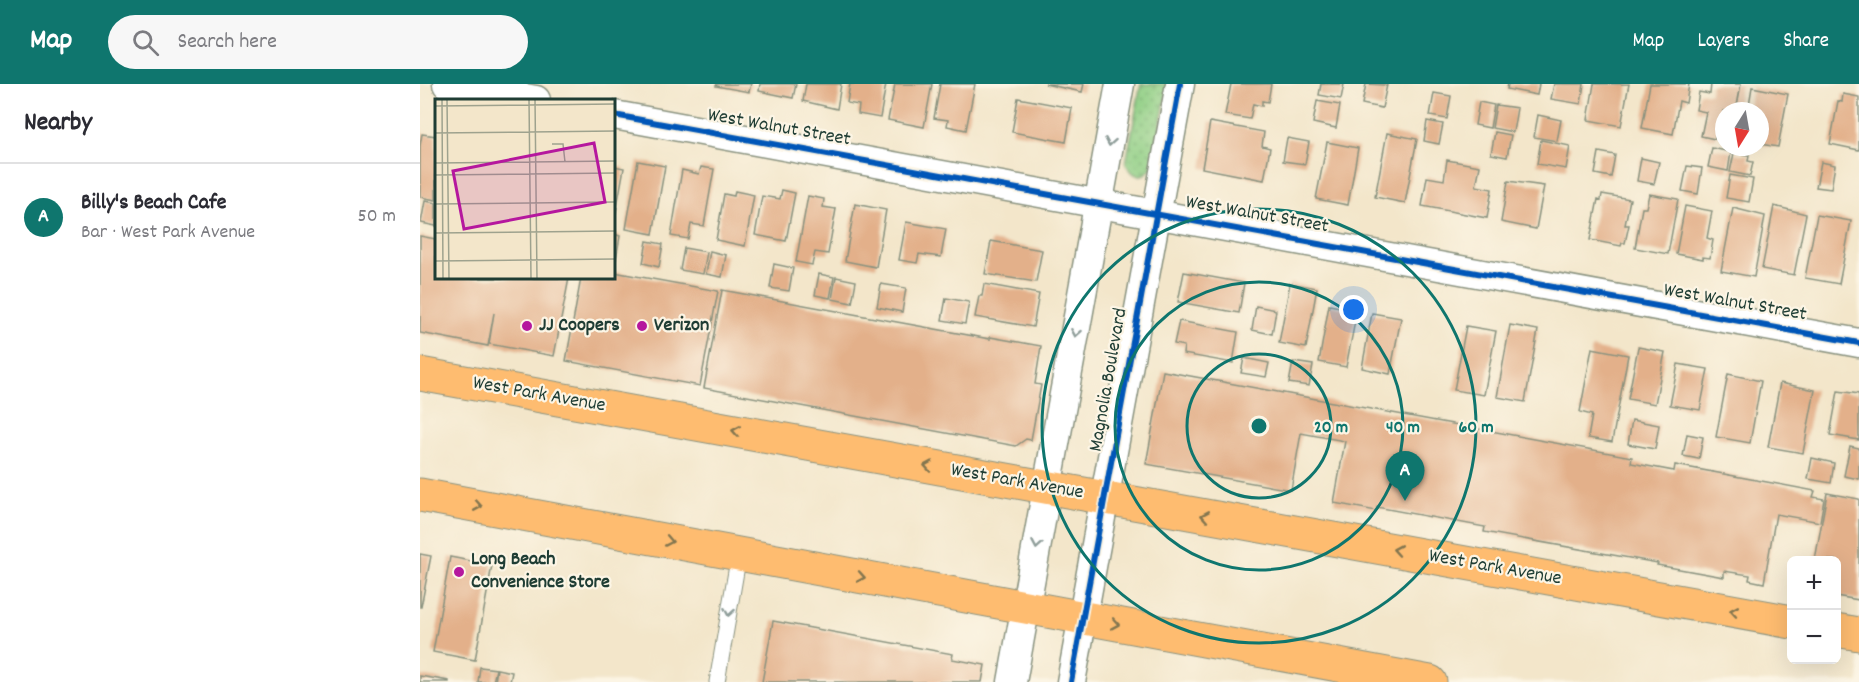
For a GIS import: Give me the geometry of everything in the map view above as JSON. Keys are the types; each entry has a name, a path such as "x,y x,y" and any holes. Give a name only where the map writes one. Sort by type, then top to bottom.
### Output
{"highway":[{"name":"West Park Avenue","path":"420,374 1787,621"},
{"path":"420,495 1430,682"},
{"path":"1841,631 1859,634"}],"street":[{"path":"447,84 530,99"},
{"name":"Magnolia Boulevard","path":"1012,682 1120,84"},
{"name":"Magnolia Boulevard","path":"1071,682 1180,84"},
{"name":"West Walnut Street","path":"615,115 1859,343"}],"lane":[{"path":"717,682 739,554"}],"green space":[{"path":"1141,84 1168,84 1153,167 1145,174 1138,175 1132,172 1126,163"}],"building":[{"path":"717,84 751,84 749,92 716,86"},
{"path":"760,84 796,84 793,98 759,91"},
{"path":"806,84 841,84 837,109 803,101"},
{"path":"850,84 886,84 880,118 858,114 859,105 847,103"},
{"path":"895,84 932,84 924,127 888,120"},
{"path":"940,84 975,84 966,130 947,126 948,120 934,118"},
{"path":"1045,84 1084,84 1082,92"},
{"path":"1231,84 1271,84 1268,102 1262,101 1262,106 1253,104 1250,119 1225,115"},
{"path":"1321,84 1344,84 1341,99 1319,95"},
{"path":"1366,84 1387,85 1382,108 1362,104"},
{"path":"1508,84 1539,84 1537,95 1507,89"},
{"path":"1554,84 1584,84 1581,104 1551,99"},
{"path":"1594,84 1629,84 1621,126 1588,120"},
{"path":"1650,84 1689,84 1686,103 1679,101 1673,134 1642,128"},
{"path":"1711,84 1741,84 1738,102 1715,102 1715,139 1701,136 1706,112 1696,110 1699,92 1710,94"},
{"path":"1752,87 1788,94 1778,147 1769,146 1769,102 1750,102"},
{"path":"1434,93 1451,96 1447,119 1430,116"},
{"path":"1843,94 1859,97 1859,150 1830,144 1838,101 1842,102"},
{"path":"1018,98 1072,108 1066,142 1012,132"},
{"path":"1317,101 1340,105 1336,128 1313,123"},
{"path":"1479,102 1494,105 1490,128 1475,125"},
{"path":"1496,105 1517,108 1513,132 1492,128"},
{"path":"1538,115 1561,120 1557,141 1534,137"},
{"path":"1427,121 1443,124 1439,144 1424,141"},
{"path":"1210,122 1264,132 1262,146 1270,148 1264,180 1202,168"},
{"path":"1495,132 1511,135 1507,157 1491,154"},
{"path":"1387,133 1417,139 1405,203 1375,197"},
{"path":"422,134 435,136 435,200 420,197"},
{"path":"1287,138 1309,142 1305,164 1283,161"},
{"path":"1541,140 1570,146 1566,169 1537,164"},
{"path":"1327,142 1358,148 1348,205 1316,199"},
{"path":"1712,148 1715,149 1715,156 1730,156 1728,171 1708,167"},
{"path":"1599,152 1615,155 1611,177 1595,174"},
{"path":"1733,156 1749,156 1748,161 1753,162 1750,176 1730,172"},
{"path":"1641,158 1659,162 1654,184 1637,181"},
{"path":"1447,160 1480,166 1476,186 1492,189 1487,218 1422,206 1427,177 1444,180"},
{"path":"638,161 665,166 653,234 626,229"},
{"path":"1821,162 1835,165 1831,189 1816,187"},
{"path":"615,166 624,168 615,212"},
{"path":"1687,166 1702,168 1698,194 1682,191"},
{"path":"701,167 714,169 704,226 691,224 688,239 671,236 682,170 699,174"},
{"path":"1730,175 1753,179 1749,202 1726,198"},
{"path":"1508,181 1544,186 1536,229 1501,222"},
{"path":"782,190 795,193 786,241 755,235 762,196 780,199"},
{"path":"735,191 754,195 745,246 716,240 724,194 734,196"},
{"path":"1602,194 1630,199 1625,225 1629,225 1625,243 1621,246 1590,240 1598,199 1601,200"},
{"path":"1649,194 1678,199 1668,254 1635,248 1642,208 1646,208"},
{"path":"808,196 824,199 823,207 836,209 828,254 815,252 812,265 796,262"},
{"path":"425,201 435,203 435,226 421,223"},
{"path":"855,204 886,210 876,267 845,261"},
{"path":"1685,206 1712,211 1707,238 1713,240 1710,258 1703,257 1703,259 1676,254"},
{"path":"1774,206 1806,214 1794,275 1762,269"},
{"path":"1733,208 1765,216 1754,277 1721,271"},
{"path":"1817,215 1851,221 1839,284 1805,278"},
{"path":"906,222 946,229 941,257 919,254 917,263 899,260"},
{"path":"615,234 620,236 615,258"},
{"path":"420,236 435,239 435,279 569,279 554,356 489,344 494,313 488,346 420,333"},
{"path":"647,241 663,244 659,267 643,263"},
{"path":"991,241 1042,250 1036,282 985,274"},
{"path":"684,248 707,252 703,274 680,270"},
{"path":"710,251 726,255 722,277 706,274"},
{"path":"774,264 793,268 789,291 770,288"},
{"name":"Verizon","path":"615,272 718,291 700,386 566,361 581,279 615,279"},
{"path":"1184,272 1244,283 1239,313 1178,302"},
{"path":"819,274 834,277 830,298 815,295"},
{"path":"836,277 856,281 852,303 832,299"},
{"path":"1290,283 1317,288 1306,348 1279,343"},
{"path":"881,284 906,288 902,312 877,307"},
{"path":"984,284 1039,294 1033,327 975,317"},
{"path":"722,290 990,339 990,337 1041,346 1035,384 1041,385 1031,440 1026,439 1016,446 704,388"},
{"path":"946,298 969,302 965,324 942,320"},
{"path":"1346,304 1358,306 1346,367 1319,362 1329,305 1345,308"},
{"path":"1256,306 1276,310 1272,334 1252,330"},
{"path":"1372,313 1401,318 1390,374 1362,368"},
{"path":"1179,321 1238,332 1233,363 1183,354 1184,346 1174,344"},
{"path":"1510,325 1538,330 1525,402 1497,397"},
{"path":"1466,326 1496,331 1484,395 1454,390"},
{"path":"1638,347 1665,352 1655,404 1628,399"},
{"path":"1592,348 1628,355 1612,442 1588,438 1592,415 1580,412"},
{"path":"1244,358 1269,363 1266,377 1241,373"},
{"path":"1293,362 1313,365 1309,386 1289,383"},
{"path":"1678,364 1708,369 1700,410 1670,405"},
{"path":"1163,371 1632,457 1631,463 1674,471 1675,465 1815,491 1813,497 1824,499 1820,522 1776,514 1764,583 1749,580 1750,575 1724,571 1724,577 1484,532 1485,527 1377,507 1376,511 1334,503 1345,441 1301,433 1291,490 1146,464"},
{"path":"1728,374 1761,381 1750,443 1716,437"},
{"path":"1780,383 1815,390 1803,453 1768,447"},
{"path":"1838,391 1859,394 1859,440 1830,435"},
{"path":"1632,420 1659,425 1655,449 1628,444"},
{"path":"1687,434 1703,437 1699,459 1683,456"},
{"path":"1850,446 1859,448 1859,479 1844,476"},
{"path":"1812,458 1834,463 1831,483 1808,479"},
{"path":"1827,493 1859,499 1859,600 1841,597 1841,556 1816,556"},
{"path":"420,554 431,556 421,607 420,607"},
{"path":"450,557 492,565 475,660 433,652"},
{"path":"773,621 953,654 952,659 985,665 982,682 762,682"},
{"path":"480,667 496,669 493,682 478,682"},
{"path":"497,669 512,672 510,682 495,682"},
{"path":"420,676 449,681 449,682 420,682"}],"cycle path":[{"path":"1071,682 1180,84"},
{"path":"615,115 1859,343"}],"place":[{"name":"JJ Coopers","path":"527,326"},
{"name":"Verizon","path":"642,326"},
{"name":"Billy's Beach Cafe","path":"1405,501"},
{"name":"Long Beach Convenience Store","path":"459,572"}]}
